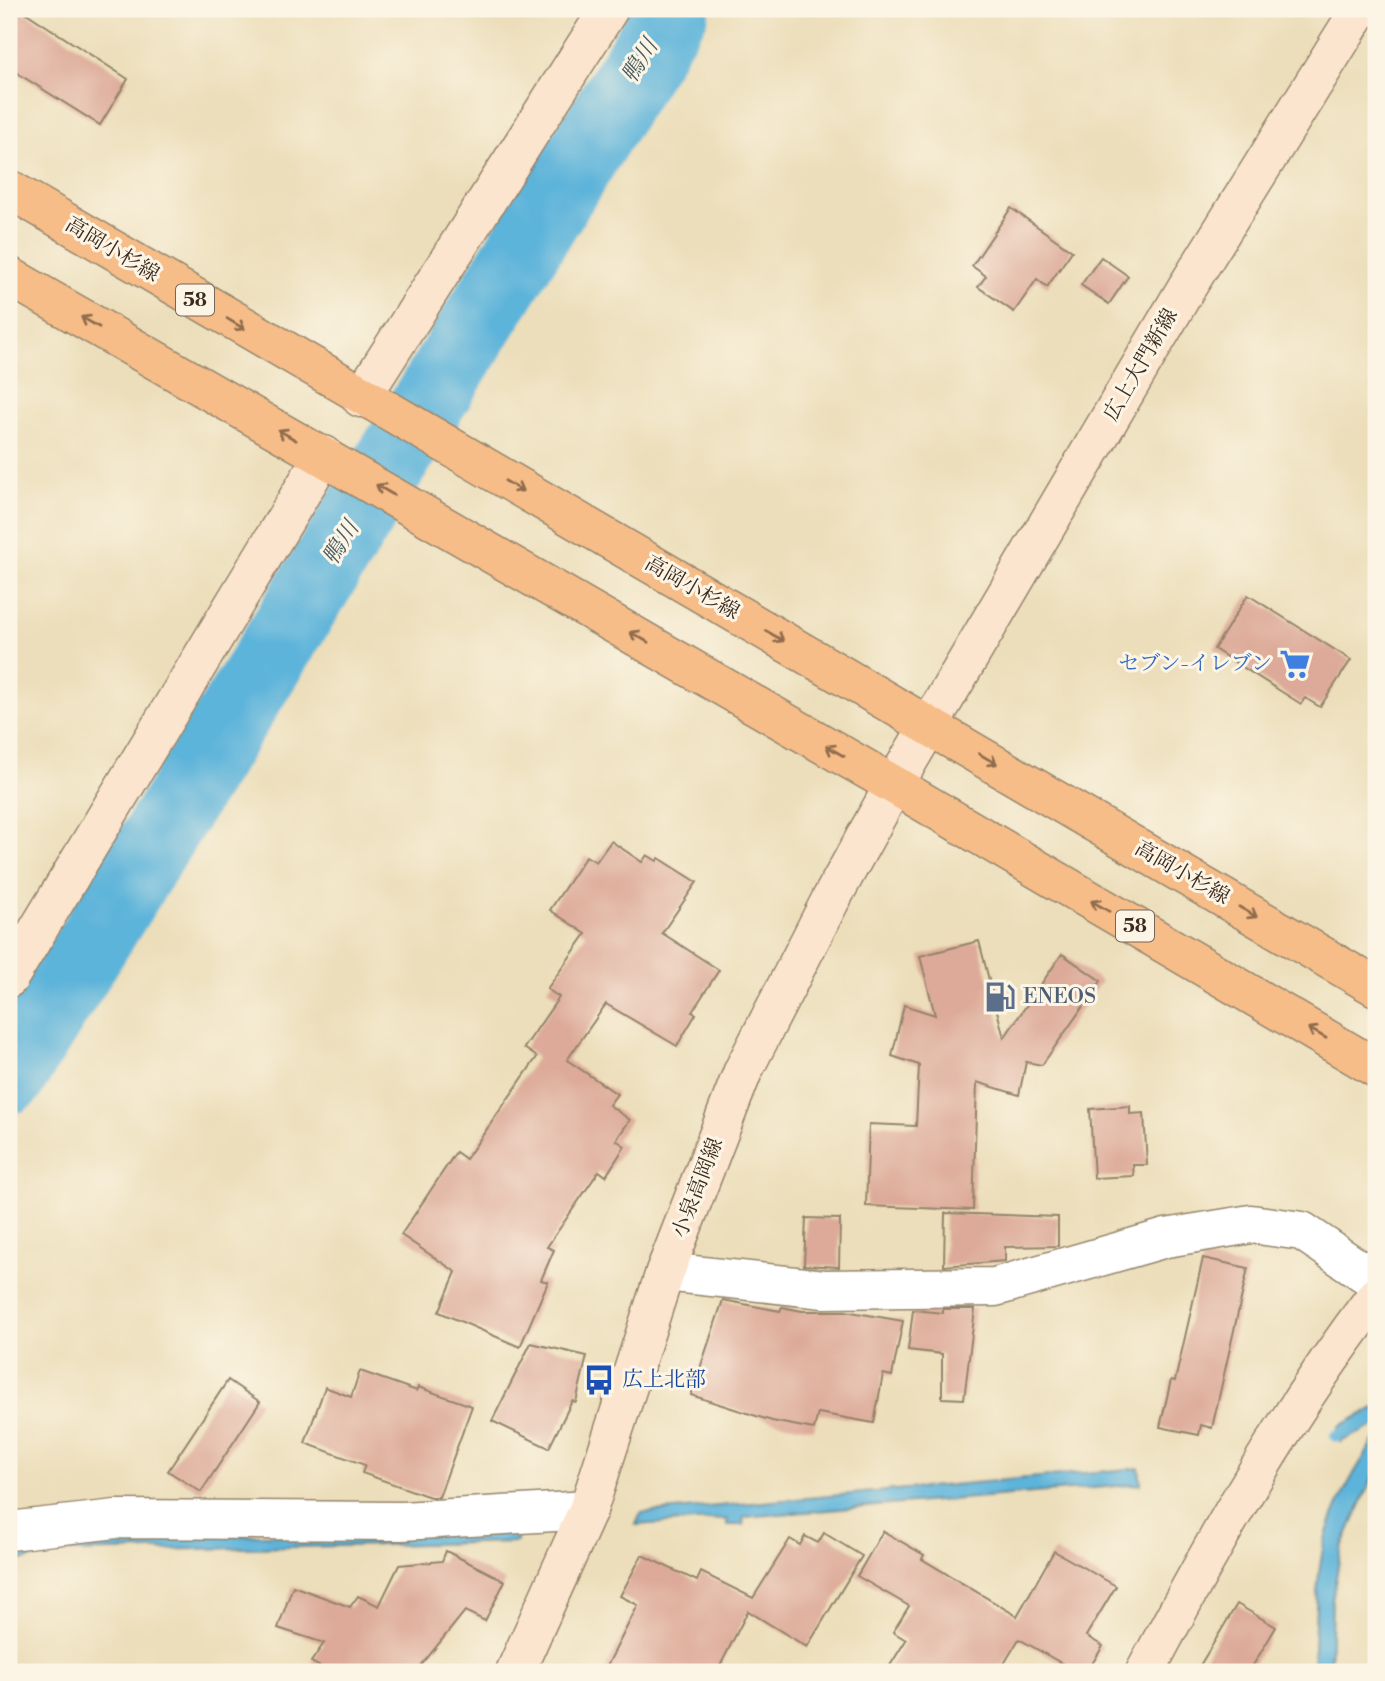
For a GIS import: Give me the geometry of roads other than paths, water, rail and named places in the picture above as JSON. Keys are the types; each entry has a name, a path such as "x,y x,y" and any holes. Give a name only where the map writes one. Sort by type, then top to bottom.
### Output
{"main road":[{"path":"372,404 610,9"},
{"name":"広上大門新線","path":"930,725 1186,287 1360,9"},
{"name":"高岡小杉線","path":"9,189 454,452 930,725 1376,987"},
{"name":"58","path":"9,276 423,512 1376,1068"},
{"path":"9,978 335,462"},
{"name":"小泉高岡線","path":"515,1672 588,1510 665,1272 743,1071 830,901 930,725"},
{"path":"1144,1672 1237,1506 1297,1406 1376,1296"}],"street":[{"path":"665,1272 824,1289 995,1287 1166,1237 1251,1224 1302,1231 1376,1281"},
{"path":"9,1531 116,1519 402,1521 588,1510"}],"water":[{"path":"1376,1407 1376,1425 1340,1442 1338,1427"},
{"path":"1376,1438 1376,1470 1341,1549 1332,1601 1330,1672 1313,1672 1317,1592 1324,1544 1339,1503"},
{"path":"1139,1468 1141,1484 744,1517 743,1525 727,1525 727,1519 636,1525 641,1513"},
{"path":"517,1530 517,1542 60,1552 9,1563 9,1552 42,1544 108,1538"}],"waterway":[{"name":"鴨川","path":"9,1077 673,9"},
{"path":"1336,1436 1376,1419"}],"place":[{"name":"セブン-イレブン","path":"1295,664"},
{"name":"ENEOS","path":"1000,997"},
{"name":"広上北部","path":"599,1380"}]}
